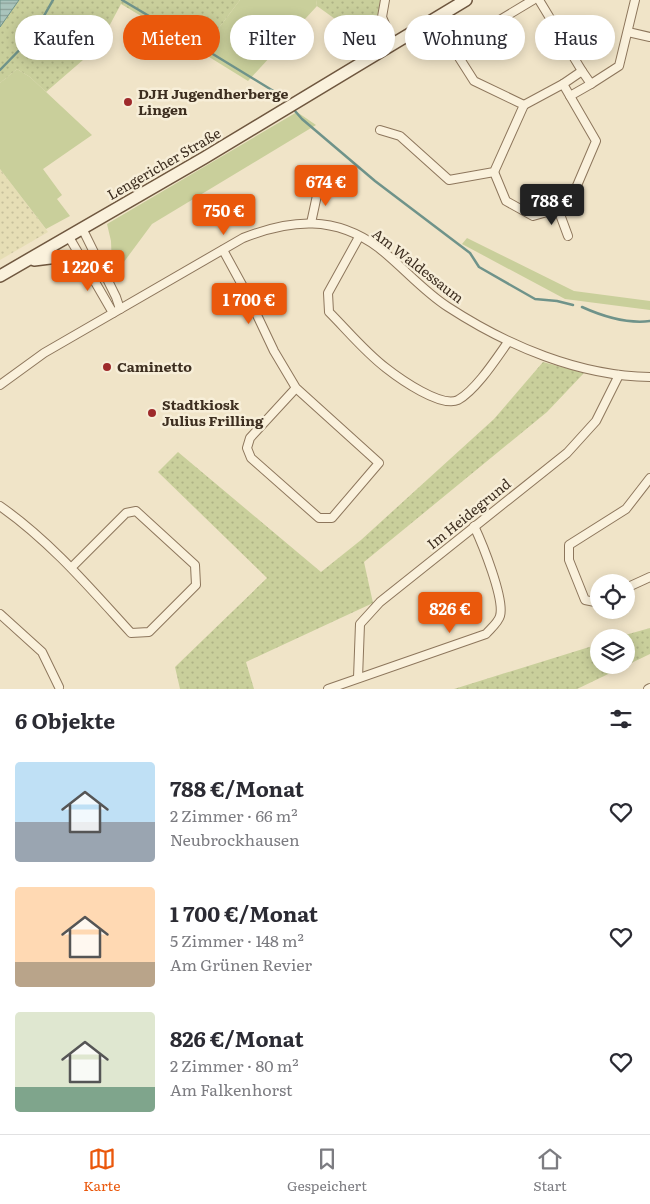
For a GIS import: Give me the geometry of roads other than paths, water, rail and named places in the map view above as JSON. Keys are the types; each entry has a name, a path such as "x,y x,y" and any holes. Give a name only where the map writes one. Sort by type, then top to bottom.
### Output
{"main road":[{"name":"Lengericher Straße","path":"395,42 466,0"},
{"name":"Lengericher Straße","path":"0,276 204,158 365,60"},
{"path":"25,262 52,257 82,260"}],"street":[{"path":"382,15 385,0"},
{"path":"524,105 474,81 454,48 532,0"},
{"path":"539,0 591,84"},
{"path":"570,96 619,66 635,0"},
{"path":"628,32 650,37"},
{"path":"563,84 596,141 570,202 558,209 533,216 506,201 494,172 524,105 563,84 582,71"},
{"path":"380,130 400,136 449,180 494,172"},
{"path":"311,223 319,186"},
{"path":"558,209 568,236"},
{"name":"Am Waldessaum","path":"0,385 44,353 243,238 266,229 290,224 311,223 334,227 359,237 378,248 447,306 508,342 587,368 619,375 650,377"},
{"path":"82,228 116,297 117,311"},
{"path":"69,237 82,260 117,311"},
{"path":"359,237 328,293 329,312 385,368 441,401 456,401 465,395 484,375 508,342"},
{"path":"223,250 247,294 274,351 296,388 379,463 332,518 319,518 251,458 247,448 250,438 296,388"},
{"name":"Im Heidegrund","path":"358,678 360,624 380,602 567,453 596,421 619,375"},
{"path":"590,601 585,600 569,560 569,545 626,509 650,478"},
{"path":"0,506 15,516 71,568 131,633 150,632 196,585 195,565 136,511 126,513 71,568"},
{"path":"328,689 486,634 500,618 501,610 492,571 474,526"},
{"path":"635,584 650,577"},
{"path":"0,614 42,652 61,688"}],"water":[{"path":"0,0 19,0 0,27"}],"waterway":[{"path":"0,70 32,37 53,0"},
{"path":"122,0 147,15"},
{"path":"220,58 280,95 285,101"},
{"path":"295,111 375,181 470,253 479,267 535,299 573,305"},
{"path":"582,307 615,318 641,322 650,321"}],"place":[{"name":"DJH Jugendherberge Lingen","path":"128,102"},
{"name":"Caminetto","path":"107,367"},
{"name":"Stadtkiosk Julius Frilling","path":"152,413"}]}
